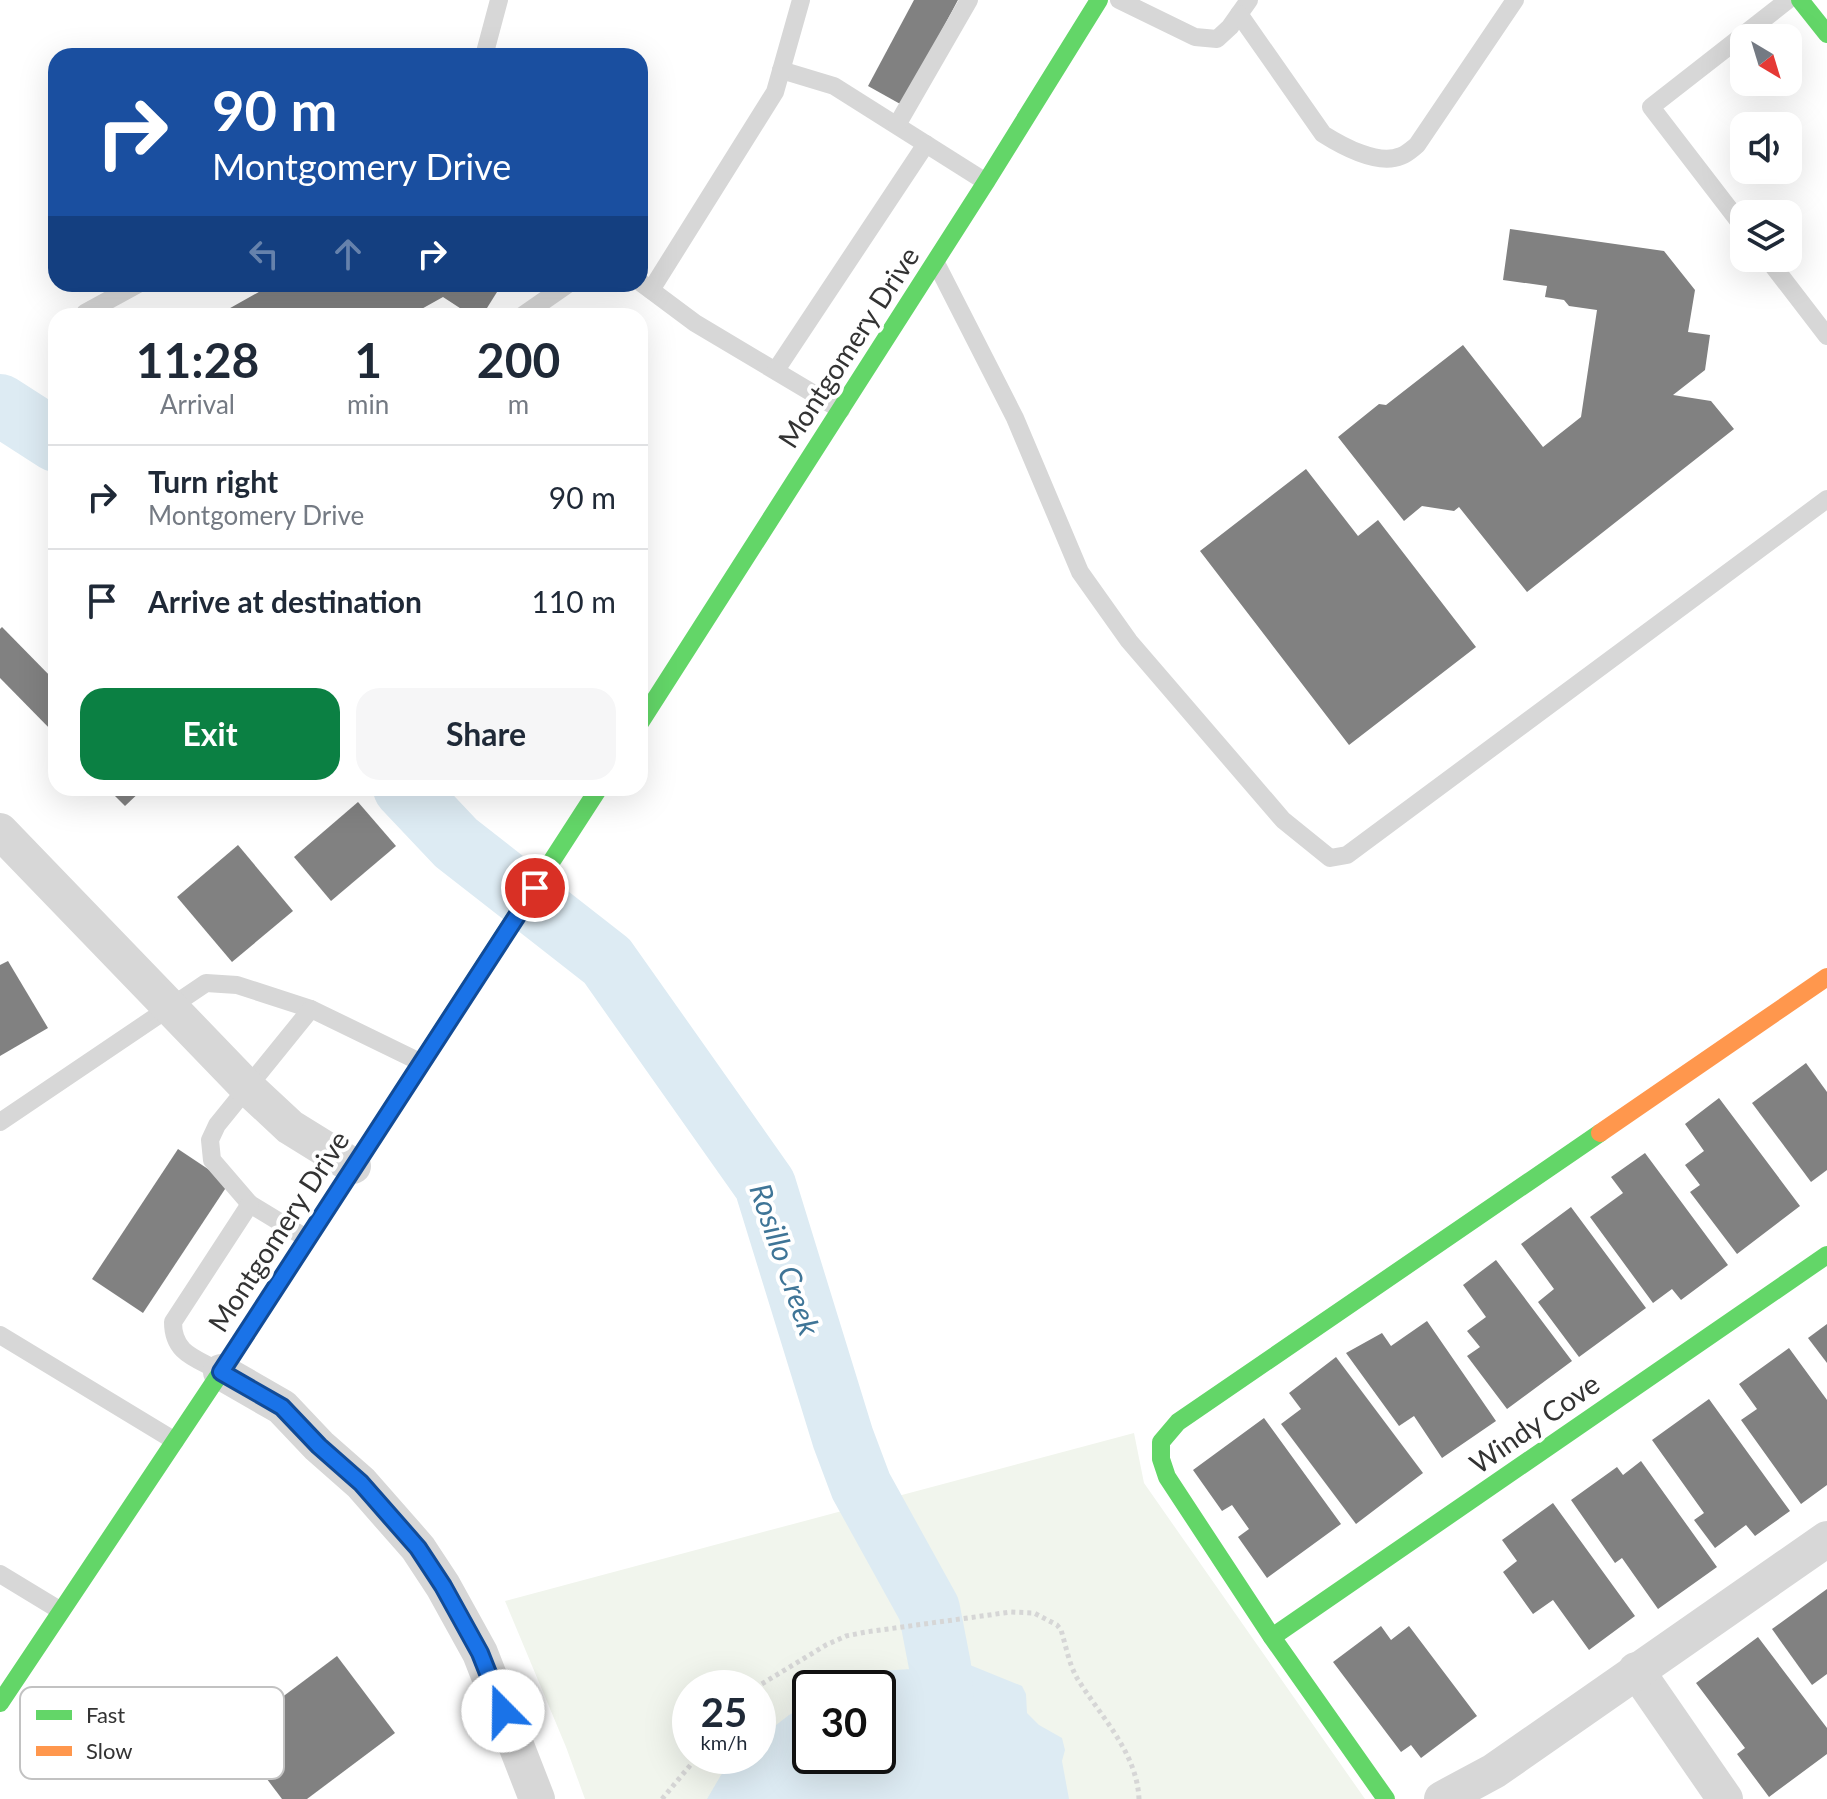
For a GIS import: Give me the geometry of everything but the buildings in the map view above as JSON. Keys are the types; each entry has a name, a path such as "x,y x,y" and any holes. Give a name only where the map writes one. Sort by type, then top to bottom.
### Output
{"main road":[{"name":"Montgomery Drive","path":"648,698 841,410 1099,0"},
{"path":"1800,0 1827,34"},
{"name":"Montgomery Drive","path":"0,1703 221,1372 594,796"},
{"path":"1386,1799 1272,1637 1167,1477 1161,1459 1161,1442 1178,1422 1827,977"},
{"name":"Windy Cove","path":"1272,1637 1827,1255"}],"street":[{"path":"0,831 247,1087 290,1127 353,1166"},
{"path":"221,1372 282,1407 319,1446 361,1483 418,1548 480,1653 537,1799"},
{"path":"1442,1799 1494,1771 1827,1539"},
{"path":"1636,1670 1725,1799"}],"lane":[{"path":"486,48 499,0"},
{"path":"648,282 775,92 801,0"},
{"path":"897,125 969,0"},
{"path":"1119,0 1195,37 1217,39 1244,7 1323,134 1341,146 1379,158 1399,157 1417,145 1515,0"},
{"path":"1730,210 1651,107 1788,0"},
{"path":"781,70 834,86 986,182"},
{"path":"776,370 926,144"},
{"path":"935,263 1015,418 1080,572 1129,641 1283,820 1330,858 1347,855 1827,499"},
{"path":"1778,272 1827,336"},
{"path":"648,288 695,323 841,410"},
{"path":"94,308 123,292"},
{"path":"534,308 556,292"},
{"path":"0,1122 206,983 237,985 311,1009 420,1062"},
{"path":"306,1238 250,1204 212,1160 210,1140 217,1125 311,1009"},
{"path":"221,1372 181,1350 173,1336 173,1322 250,1204"},
{"path":"0,1335 175,1441"},
{"path":"0,1574 61,1611"}],"path":[{"path":"776,1674 846,1636 1011,1612 1034,1613 1057,1625 1076,1676 1121,1744 1133,1768 1139,1786 1139,1799"},
{"path":"662,1799 683,1774"}],"shaded area":[{"path":"1134,1433 1144,1483 1365,1799 585,1799 505,1601"},
{"path":"970,1665 1022,1686 1026,1694 1027,1713 1039,1725 1062,1738 1065,1750 1062,1761 1069,1799 707,1799 722,1774 776,1774 776,1725 792,1713 792,1774 896,1774 896,1670"}],"waterway":[{"name":"Rosillo Creek","path":"0,405 48,436"},
{"name":"Rosillo Creek","path":"412,796 456,843 607,961 765,1185 843,1438 861,1486 929,1609 940,1666 951,1799"}],"traffic: fast":[{"path":"648,710 1099,0"},
{"path":"1800,0 1827,34"},
{"path":"0,1703 221,1372 594,796"},
{"path":"1386,1799 1272,1637 1167,1477 1161,1459 1161,1442 1178,1422 1600,1133"},
{"path":"1272,1637 1827,1255"}],"traffic: slow":[{"path":"1600,1133 1827,977"}],"route":[{"path":"503,1711 480,1653 418,1548 361,1483 319,1446 282,1407 221,1372 535,888"}]}
